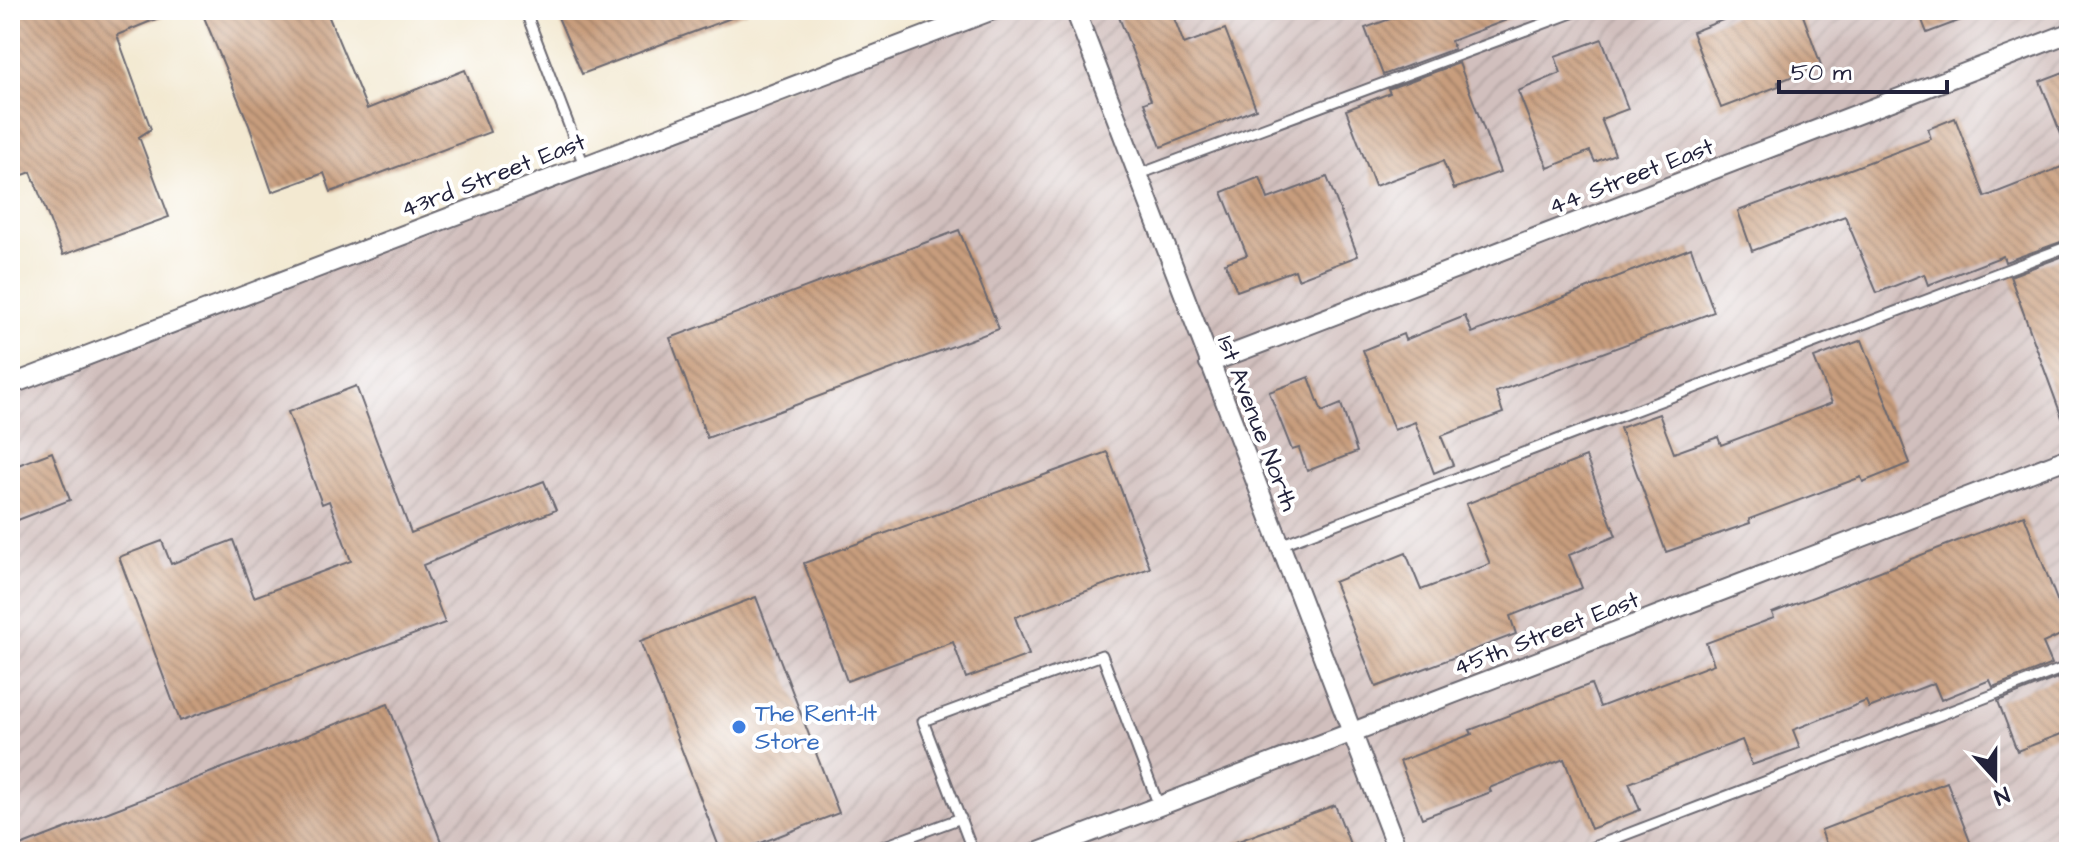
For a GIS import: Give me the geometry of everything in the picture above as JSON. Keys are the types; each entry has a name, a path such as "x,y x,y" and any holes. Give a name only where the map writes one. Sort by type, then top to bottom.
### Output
{"street":[{"name":"43rd Street East","path":"10,385 993,10"},
{"name":"1st Avenue North","path":"1075,10 1398,852"},
{"name":"44 Street East","path":"1209,363 2069,33"},
{"name":"45th Street East","path":"1039,852 2069,458"}],"lane":[{"path":"525,10 584,165"},
{"path":"1137,175 1580,10"},
{"path":"1280,545 2069,246"},
{"path":"973,852 923,721 1102,655 1159,806"},
{"path":"1580,852 2069,666"},
{"path":"871,851 961,818"}],"shaded area":[{"path":"993,10 2069,10 2069,852 10,852 10,385"}],"building":[{"path":"10,10 178,10 117,35 151,129 139,137 169,217 63,255 31,172 10,180"},
{"path":"201,10 326,10 367,109 465,70 490,132 331,192 324,173 272,192 249,125"},
{"path":"555,10 747,10 747,12 582,74"},
{"path":"1136,10 1171,10 1184,44 1225,29 1256,109 1161,147 1144,103 1151,100 1119,17"},
{"path":"1399,10 1528,12 1451,41 1454,49 1383,75 1365,28 1401,15"},
{"path":"1748,10 1801,10 1821,65 1778,82 1779,86 1721,108 1692,32"},
{"path":"1918,10 1982,10 1982,12 1927,33"},
{"path":"1602,39 1628,109 1601,119 1615,154 1595,162 1590,151 1548,168 1518,91 1561,73 1555,56"},
{"path":"1459,63 1500,172 1454,189 1443,161 1375,186 1346,110 1390,93 1388,89"},
{"path":"2069,70 2069,152 2068,152 2040,81"},
{"path":"1955,118 1985,197 2069,164 2069,239 2005,262 2003,256 1928,285 1924,274 1877,293 1845,216 1752,251 1738,211 1931,139 1928,129"},
{"path":"1260,177 1268,199 1327,177 1358,256 1298,279 1295,270 1237,291 1225,263 1247,255 1222,192"},
{"path":"959,230 999,329 707,438 670,338"},
{"path":"1691,248 1714,312 1496,392 1503,413 1441,436 1453,465 1434,473 1415,422 1394,430 1363,350 1403,334 1405,340 1465,316 1472,333"},
{"path":"2069,254 2069,430 2067,431 2010,276"},
{"path":"1862,340 1910,463 1863,482 1861,477 1749,519 1750,523 1666,552 1620,428 1659,414 1674,453 1718,437 1721,445 1832,403 1814,358"},
{"path":"1309,377 1322,412 1341,404 1357,452 1307,471 1299,448 1292,450 1269,392"},
{"path":"356,386 411,533 544,481 556,510 423,565 445,623 180,721 119,557 162,541 171,564 233,540 254,597 351,561 329,501 322,504 288,412"},
{"path":"52,452 70,500 10,523 10,468"},
{"path":"1107,452 1150,568 1015,617 1029,655 966,678 953,642 847,681 804,563"},
{"path":"1586,457 1616,536 1569,555 1582,588 1510,616 1516,634 1376,687 1334,582 1406,553 1421,590 1490,564 1466,504"},
{"path":"2024,515 2069,631 2043,643 2052,664 1993,687 1990,680 1941,700 1934,683 1869,708 1866,701 1793,730 1800,748 1752,765 1742,740 1629,783 1640,810 1591,829 1564,759 1489,788 1491,792 1422,818 1400,761 1472,734 1470,730 1591,684 1600,707 1714,664 1706,643 1774,618 1772,613"},
{"name":"The Rent-It Store","path":"756,597 839,813 737,852 721,852 640,641"},
{"path":"2057,678 2059,682 2069,678 2069,731 2017,751 1998,701"},
{"path":"388,704 445,852 10,852 10,850"},
{"path":"1947,782 1974,852 1829,852 1821,830"},
{"path":"1335,805 1353,852 1214,850"}],"place":[{"name":"The Rent-It Store","path":"739,727"}]}
